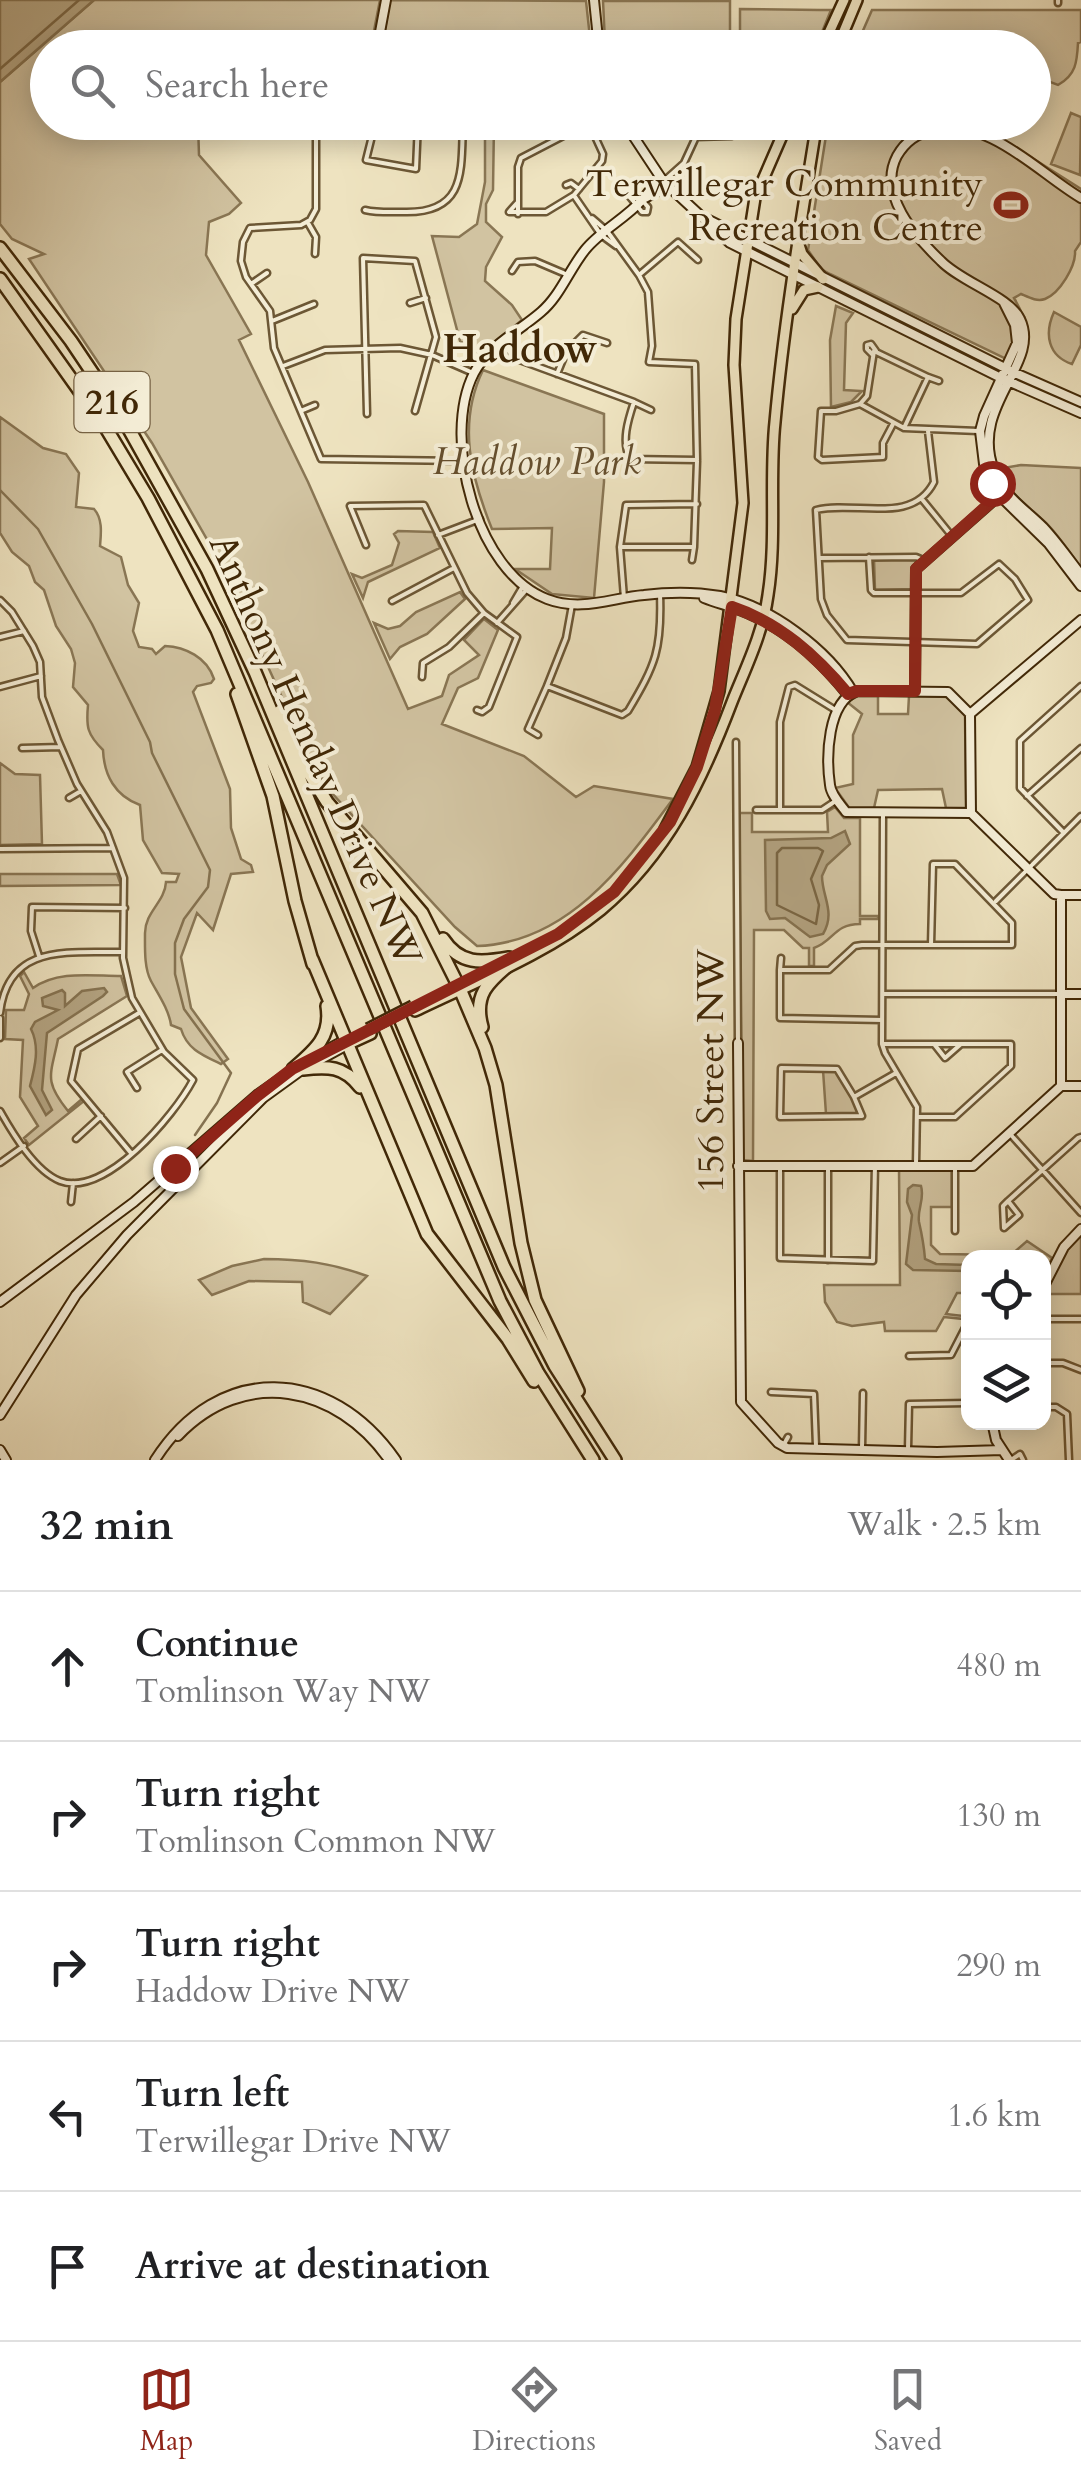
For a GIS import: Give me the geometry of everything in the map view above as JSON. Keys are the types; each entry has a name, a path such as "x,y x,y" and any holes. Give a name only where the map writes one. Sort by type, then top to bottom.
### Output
{"highway":[{"name":"Anthony Henday Drive NW","path":"0,248 115,406 207,568 255,672 516,1292 572,1396 616,1460"},
{"name":"Anthony Henday Drive NW","path":"0,278 106,428 156,512 209,615 487,1272 538,1374 593,1460"},
{"path":"207,568 228,598 316,785 338,818 458,955 469,961 510,961"},
{"path":"209,615 273,796 295,901 328,1009 328,1028 298,1069"},
{"path":"430,926 490,1065"},
{"path":"312,959 374,1112 434,1245 508,1339 585,1460"},
{"path":"510,961 485,986 478,1010 521,1243 535,1300 566,1370 616,1460"},
{"path":"298,1069 330,1066 344,1071 358,1084 374,1112"}],"main road":[{"path":"830,30 844,0"},
{"path":"844,30 856,0"},
{"path":"346,1043 510,961 593,910 633,870 670,822 697,767 711,725 732,604 743,502 735,334 746,246 755,198 780,140"},
{"path":"510,961 561,938 599,912 661,845 707,766 746,673 764,617 772,554 774,425 814,140"},
{"path":"788,316 804,290 821,283 802,254 799,242"}],"street":[{"path":"381,30 386,0"},
{"path":"594,0 596,30"},
{"path":"308,222 316,209 316,140"},
{"path":"371,140 366,160 418,168 418,140"},
{"path":"365,210 419,212 452,198 461,174 463,140"},
{"path":"556,140 521,158 518,214 546,212 572,197 602,161 597,140"},
{"path":"636,140 664,181 722,237 1081,413"},
{"path":"695,140 687,159 660,190 641,201 586,249 542,312 500,342 474,374 464,403 463,460 466,484 479,517 500,560 525,587 547,599 592,605 660,594 700,596 764,617 851,693 948,692 970,714 971,813"},
{"path":"912,140 900,151 891,178 899,208 940,260 972,286 1004,302 1017,338 984,431 984,464 1002,493 1081,586"},
{"path":"991,140 1081,198"},
{"path":"579,189 572,183 564,189 640,275 650,302 649,362 695,364 697,504 692,560"},
{"path":"445,203 450,210"},
{"path":"308,222 316,236 315,254"},
{"path":"308,222 254,226 247,232 241,261 270,311 273,344 321,459 463,460"},
{"path":"640,275 678,242 698,260"},
{"path":"368,414 363,258 415,261 435,330 432,355 415,412"},
{"path":"512,270 527,259 566,278"},
{"path":"251,284 267,274"},
{"path":"821,283 940,348 1076,401"},
{"path":"410,303 426,298"},
{"path":"272,322 314,304"},
{"path":"557,374 566,352 580,337 588,335 606,343"},
{"path":"500,342 517,359 651,410"},
{"path":"283,366 325,350 412,349 474,374"},
{"path":"893,424 883,443 883,458 818,457 821,411 836,412 860,404 867,396 874,352 939,380"},
{"path":"904,428 928,377"},
{"path":"634,402 627,424 628,458 697,460"},
{"path":"303,410 315,404"},
{"path":"860,404 904,428 984,431"},
{"path":"870,557 872,592 961,593 999,564 1028,596 979,643 846,639 827,615 820,599 816,510 907,508 934,482 928,431"},
{"path":"915,691 916,569 1002,493"},
{"path":"1002,493 1046,530 1081,575"},
{"path":"921,498 952,535"},
{"path":"624,598 620,547 628,504 697,504"},
{"path":"366,545 349,510 352,505 424,505 467,594 518,641 489,707 482,712 477,710"},
{"path":"438,535 479,517"},
{"path":"620,547 694,547"},
{"path":"819,558 924,560"},
{"path":"392,601 452,569"},
{"path":"497,623 525,587"},
{"path":"547,686 619,714 627,713 656,658 661,636 660,594"},
{"path":"0,600 24,631 40,662 44,702 61,747 81,791 104,826 125,882 122,952 139,1013 162,1050 193,1080 169,1115 131,1153 92,1181 72,1184 50,1176 0,1112"},
{"path":"538,735 528,728 566,638 572,604"},
{"path":"422,677 423,663 449,647 484,613"},
{"path":"970,714 1081,620"},
{"path":"0,637 24,631"},
{"path":"0,687 41,676"},
{"path":"780,810 780,725 790,687 795,685 837,711"},
{"path":"1064,833 1020,788 1020,738 1081,686"},
{"path":"851,693 837,711 830,740 830,786 848,813 971,813 1054,894 1081,896"},
{"name":"156 Street NW","path":"736,742 740,1400 782,1446"},
{"path":"22,748 61,747"},
{"path":"1027,796 1081,748"},
{"path":"68,798 81,791"},
{"path":"756,810 822,810 838,800"},
{"path":"884,813 882,1044 916,1107 916,1166"},
{"path":"994,902 1081,816"},
{"path":"0,849 113,848"},
{"path":"780,970 827,970 855,946 1012,945 1012,923 994,902 979,894 955,864 934,864 931,945"},
{"path":"1061,1086 1062,896"},
{"path":"39,957 30,932 32,907 126,908"},
{"path":"0,1038 5,988 20,968 54,953 122,952"},
{"path":"780,958 780,1018 882,1020"},
{"path":"0,983 5,988"},
{"path":"883,994 1081,994"},
{"path":"131,1153 72,1084 76,1052 139,1013"},
{"path":"0,1302 134,1202 257,1096 346,1043"},
{"path":"882,1044 1011,1044 1011,1066 954,1117 917,1117"},
{"path":"934,1044 945,1058 960,1044"},
{"path":"137,1088 126,1072 162,1050"},
{"path":"781,1068 837,1069 854,1097 862,1116 780,1117 781,1068"},
{"path":"0,1415 76,1295 109,1254 234,1125 298,1069"},
{"path":"854,1097 896,1073"},
{"path":"738,1166 974,1166 1061,1086 1081,1086"},
{"path":"76,1139 101,1116"},
{"path":"1010,1134 1081,1214"},
{"path":"1008,1202 1020,1216 1004,1228 1002,1210 1008,1202 1081,1137"},
{"path":"0,1163 24,1146"},
{"path":"780,1166 780,1258 828,1260 876,1259 876,1166"},
{"path":"828,1166 828,1260"},
{"path":"955,1166 955,1230"},
{"path":"72,1184 72,1202"},
{"path":"1051,1272 1064,1247 1081,1229"},
{"path":"1051,1318 1081,1319"},
{"path":"908,1356 951,1356 961,1336"},
{"path":"1051,1363 1081,1370"},
{"path":"158,1460 204,1414 235,1398 264,1392 302,1396 336,1410 393,1460"},
{"path":"772,1392 814,1394 816,1449"},
{"path":"862,1449 863,1393"},
{"path":"908,1451 909,1404 961,1403"},
{"path":"1051,1407 1067,1414 1069,1460"},
{"path":"995,1430 1010,1460 1020,1454 1023,1460"},
{"path":"788,1437 782,1446 908,1451 937,1456 1002,1450"}],"green space":[{"path":"94,0 380,0 374,30 60,30"},
{"path":"390,0 586,1 589,30 385,30"},
{"path":"603,1 730,1 730,30 604,30"},
{"path":"740,9 831,10 823,30 740,30"},
{"path":"872,10 1081,10 1081,42 1076,62 1072,72 1058,85 1051,82 1051,30 863,30"},
{"path":"30,56 30,140 199,140 199,155 241,203 229,214 209,222 206,255 251,334 239,340 308,482 408,709 442,696 449,675 479,655 464,640 484,619 498,630 478,678 458,688 442,724 524,756 576,797 594,786 673,799 613,874 566,916 510,942 477,946 330,791 307,752 221,564 152,443 29,259 44,254 12,239 0,224 0,82"},
{"path":"1071,113 1081,117 1080,175 1051,164"},
{"path":"485,140 494,140 493,190 486,204 486,222 502,237 486,267 485,281 512,305 522,320 480,354 460,341 432,236 459,237 477,224 485,182"},
{"path":"825,140 1004,140 1081,189 1081,242 1066,278 1045,299 1021,294 1014,298 1027,331 1021,366 821,269 808,250"},
{"path":"836,306 853,313 846,323 844,390 862,391 851,402 831,407 830,340"},
{"path":"1054,312 1081,327 1081,345 1072,364 1058,356 1050,343"},
{"name":"Haddow Park","path":"483,370 604,414 604,482 594,598 552,594 515,569 550,569 552,528 492,529 478,490 470,450 470,410"},
{"path":"0,417 43,448 66,454 79,473 76,507 94,509 97,513 100,546 121,557 128,585 139,603 133,631 139,647 152,649 156,654 165,646 180,648 201,659 214,679 193,692 230,789 231,828 241,859 251,865 253,872 231,874 213,930 197,913 181,957 191,1008 228,1059 221,1064 196,1051 181,1029 171,1025 149,976 146,926 166,882 176,882 179,874 162,873 143,840 140,805 124,796 109,776 103,750 89,730 88,705 73,687 75,663 71,649 56,626 44,590 0,533"},
{"path":"1021,465 1081,468 1081,568 1051,528 1013,492 998,469"},
{"path":"433,532 440,548 368,582 363,598 352,574 362,578 392,565 399,543 394,534"},
{"path":"874,559 916,560 912,589 875,590"},
{"path":"460,592 465,599 427,634 400,647 390,659 374,623 388,629 400,626 416,612"},
{"path":"858,696 878,696 878,714 908,714 909,696 950,697 965,714 966,808 946,808 942,789 878,790 874,808 850,809 835,788 853,784 853,735 862,714 847,702"},
{"path":"0,763 15,774 40,775 42,844 0,845"},
{"path":"835,807 844,818 860,818 860,916 878,919 860,919 860,924 839,930 814,948 814,966 809,966 809,948 803,948 784,930 754,930 753,1161 742,1160 739,813 752,813 752,832 828,832 827,812"},
{"path":"0,874 117,874 121,885 0,886"},
{"path":"24,972 33,988 64,976 121,976 127,996 58,1039 51,1069 55,1092 68,1111 84,1101 29,1145 24,1138 38,1126 20,1097 23,1040 5,1039 6,1010 24,1010 29,994 20,976"},
{"path":"823,1070 835,1070 859,1110 857,1113 826,1114"},
{"path":"899,1168 952,1169 952,1207 931,1207 931,1245 940,1254 961,1254 961,1293 957,1293 946,1314 961,1319 944,1317 936,1331 885,1331 884,1322 852,1326 837,1322 825,1302 824,1285 900,1285"},
{"path":"1081,1233 1081,1294 1051,1294 1051,1280 1060,1259"},
{"path":"1027,1241 1040,1250 1017,1250"},
{"path":"264,1259 316,1263 367,1276 330,1314 303,1302 302,1282 249,1281 212,1295 199,1280 232,1266"}],"water":[{"path":"0,0 94,0 60,30 30,30 30,56 0,82"},
{"path":"845,831 850,844 827,865 822,876 828,912 823,934 810,937 785,918 770,919 766,911 765,840 831,838"},
{"path":"104,988 107,992 103,996 47,1033 42,1090 52,1110 46,1115 30,1086 36,1050 31,1029 35,1022 58,1010 43,1006 42,998 62,990 65,1006 82,991"},
{"path":"921,1186 919,1217 925,1259 936,1264 961,1265 961,1271 913,1270 906,1264 912,1215 908,1189"}],"waterway":[{"path":"0,490 38,529 92,624 210,870 208,887 184,919 175,943 175,974 184,1009 231,1073 195,1135"}],"place":[{"name":"Terwillegar Community Recreation Centre","path":"1011,205"}],"district":[{"name":"Haddow","path":"520,348"}],"route":[{"path":"175,1168 292,1069 558,934 614,892 670,822 697,767 715,710 732,607 770,624 796,642 848,694 915,691 916,569 999,495 992,483"}]}
